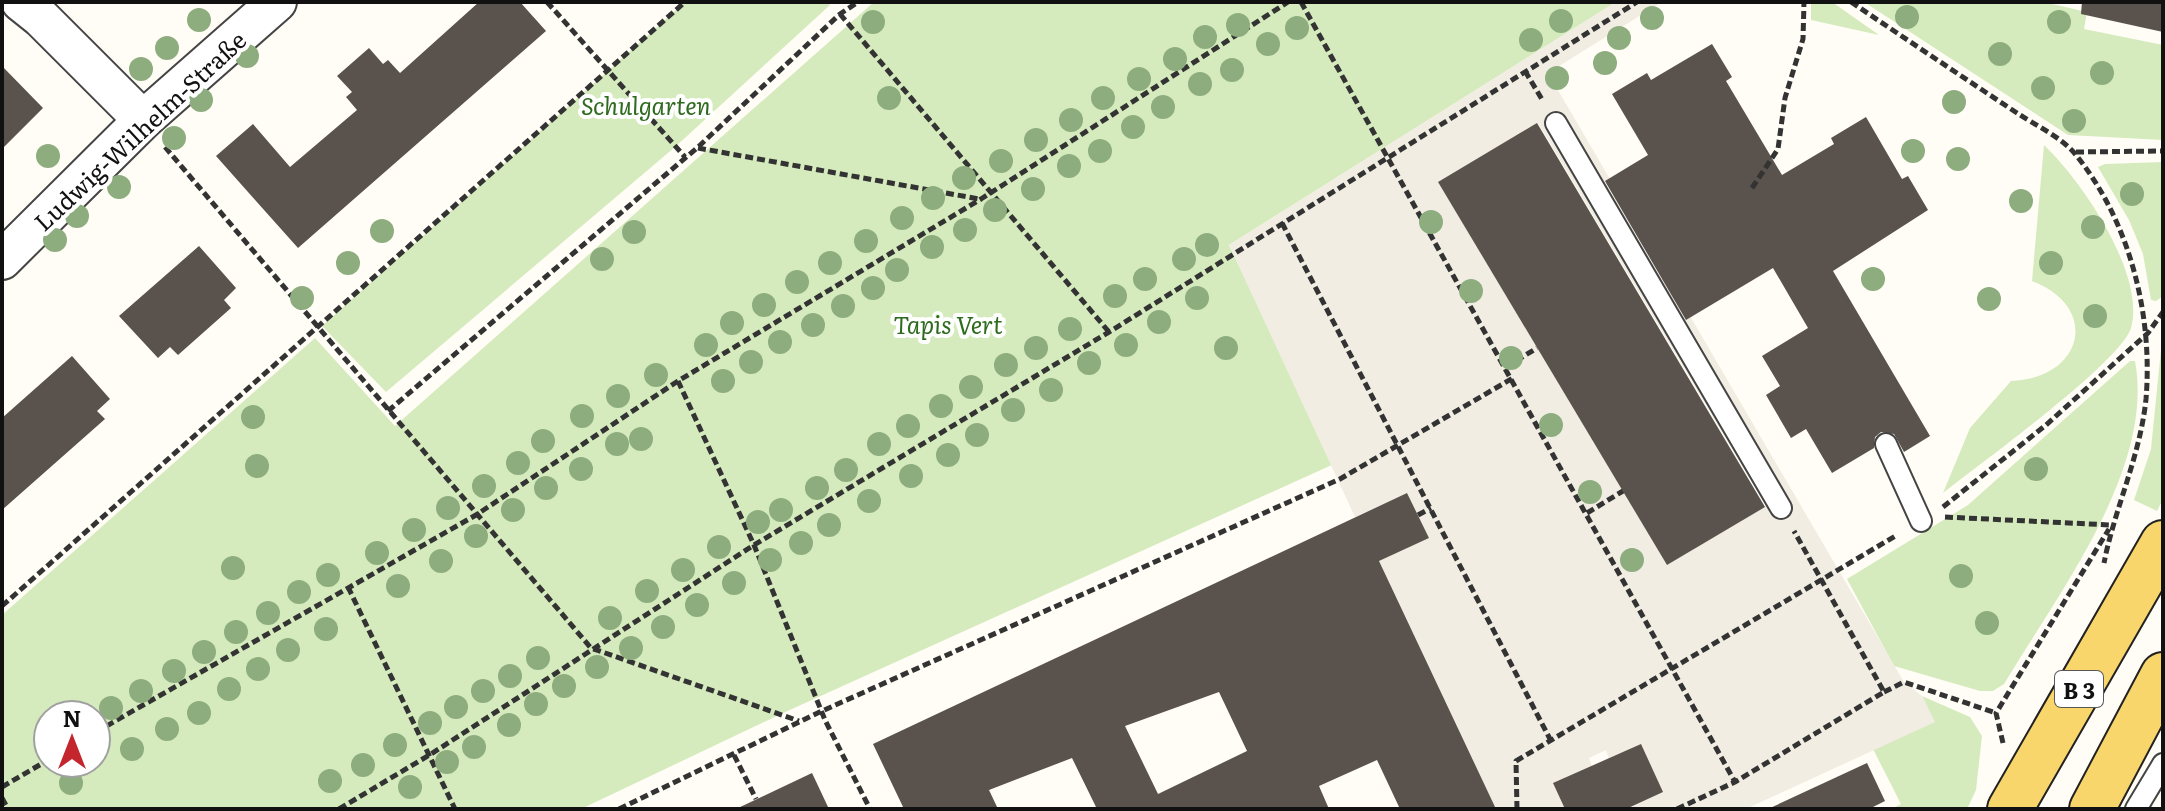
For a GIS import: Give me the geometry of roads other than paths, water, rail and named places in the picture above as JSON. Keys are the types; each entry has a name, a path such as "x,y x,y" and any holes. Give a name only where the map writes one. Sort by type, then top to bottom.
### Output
{"main road":[{"name":"B 3","path":"2010,809 2163,543"},
{"path":"2092,809 2163,675"}],"street":[{"path":"21,2 41,18 143,120"},
{"name":"Ludwig-Wilhelm-Straße","path":"2,260 143,120 277,2"}],"lane":[{"path":"1556,123 1781,508"},
{"path":"1886,444 1921,521"},
{"path":"2136,809 2163,764"}],"park label":[{"name":"Schulgarten","path":"646,104"},
{"name":"Tapis Vert","path":"948,323"}]}
